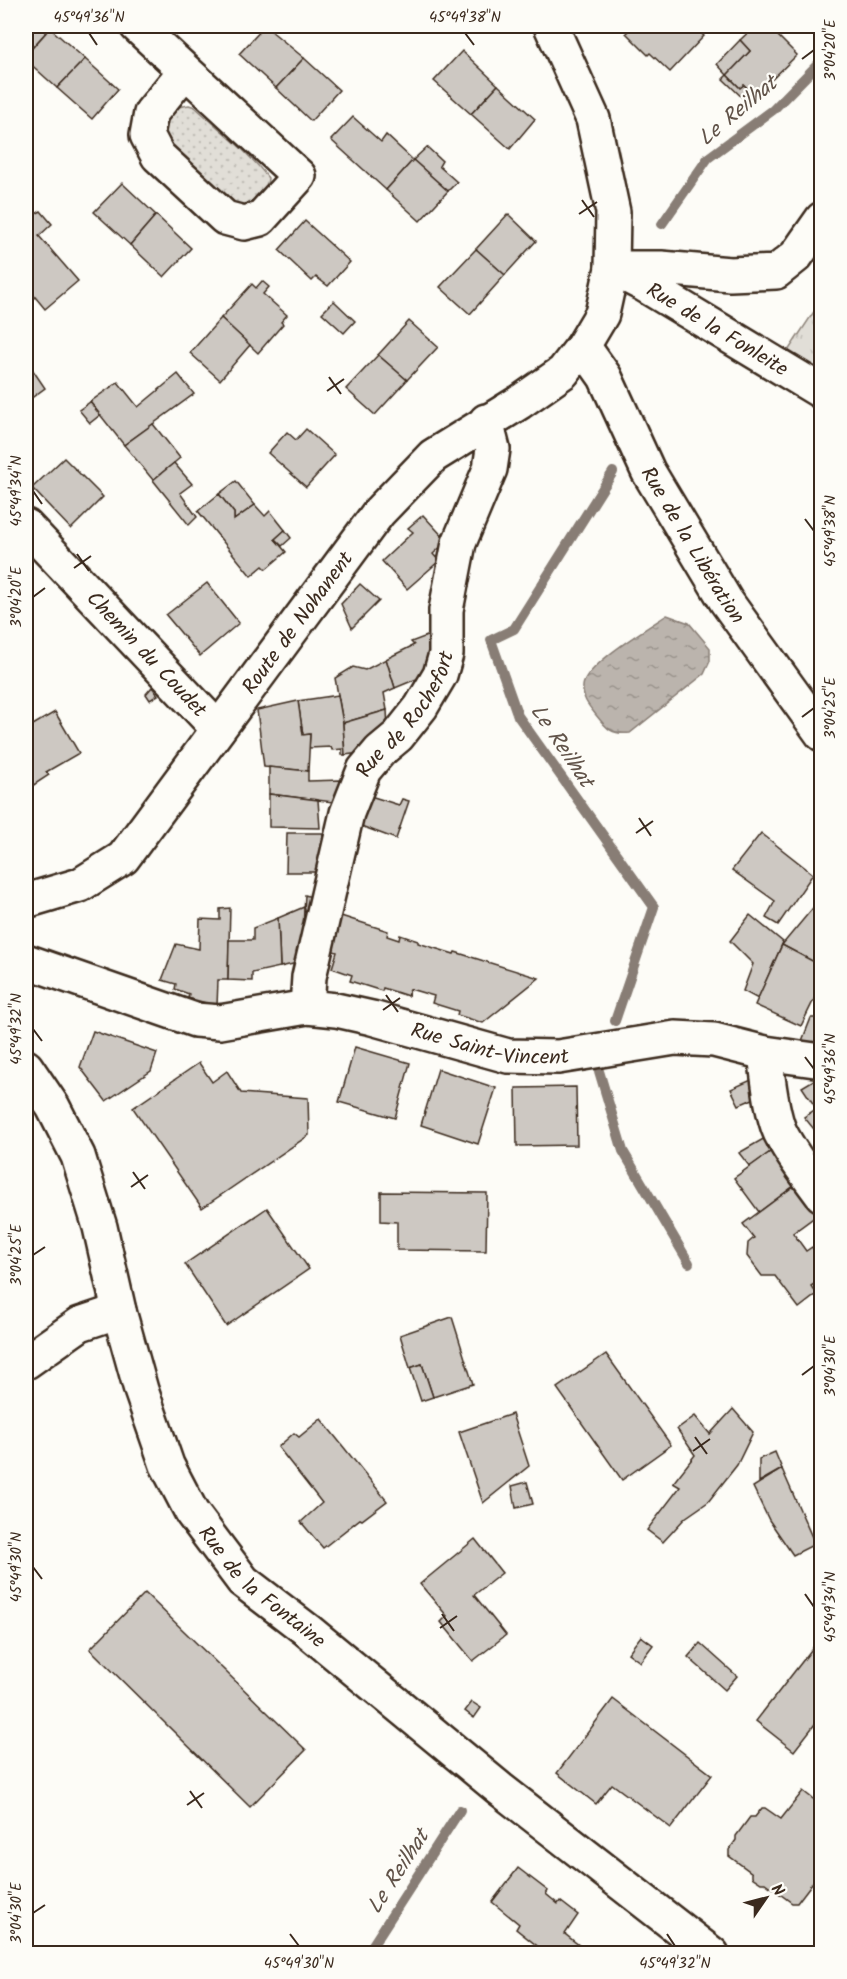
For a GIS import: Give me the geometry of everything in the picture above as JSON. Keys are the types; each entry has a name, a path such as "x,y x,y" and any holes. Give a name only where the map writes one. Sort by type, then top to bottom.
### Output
{"street":[{"path":"137,26 299,176 260,219 244,223 225,218 158,156 147,135 152,113 185,71"},
{"name":"Route de Nohanent","path":"26,901 80,885 123,858 379,512 433,456 520,402 562,372 583,346 602,314 612,268 613,212 593,119 551,26"},
{"path":"612,268 661,268 730,274 776,272 796,256 822,219"},
{"name":"Rue de la Fonleite","path":"612,268 643,284 822,392"},
{"name":"Rue de la Libération","path":"583,346 605,377 648,471 726,601 822,734"},
{"name":"Rue de Rochefort","path":"307,1007 309,976 347,813 360,781 370,764 380,751 398,736 421,707 440,675 446,654 446,610 459,543 489,469 493,449 486,421"},
{"name":"Chemin du Coudet","path":"26,526 218,729"},
{"name":"Rue Saint-Vincent","path":"26,961 195,1020 220,1022 307,1007 336,1010 372,1018 508,1056 558,1057 675,1038 714,1040 765,1053 822,1060"},
{"path":"765,1053 779,1130 822,1195"},
{"name":"Rue de la Fontaine","path":"26,1067 53,1107 78,1156 100,1227 119,1311 141,1390 167,1465 192,1513 243,1581 307,1630 500,1789 712,1953"},
{"path":"26,1362 80,1324 119,1311"}],"green space":[{"path":"189,105 195,107 233,141 268,178 263,195 259,199 239,208 167,146 163,127 168,115 178,107"},
{"path":"821,301 821,380 784,357"}],"water":[{"path":"667,615 689,623 710,648 710,661 704,674 630,733 614,732 603,724 586,702 583,686 586,677 619,647"}],"building":[{"path":"26,26 48,26 50,28 29,51 26,48"},
{"path":"265,26 304,58 276,88 239,54"},
{"path":"633,26 694,26 704,36 670,72 650,53 648,55 626,33"},
{"path":"755,26 768,26 797,55 755,96 744,85 740,88 727,75 750,51 740,40"},
{"path":"50,28 85,59 57,88 26,60 26,55"},
{"path":"740,40 750,51 727,75 717,64"},
{"path":"462,51 498,85 471,114 434,81"},
{"path":"304,58 339,90 311,121 276,88"},
{"path":"85,59 118,89 92,119 57,88"},
{"path":"727,75 740,88 744,85 755,96 748,103 723,79"},
{"path":"498,85 535,119 510,149 471,114"},
{"path":"353,117 381,142 386,135 413,160 386,190 331,140"},
{"path":"427,147 442,161 439,166 457,182 448,191 413,160"},
{"path":"413,160 448,191 420,221 386,190"},
{"path":"122,183 156,215 130,245 94,212"},
{"path":"41,211 52,224 39,236 78,281 45,309 26,286 26,219"},
{"path":"508,214 536,241 505,275 476,249"},
{"path":"156,215 191,248 164,277 130,245"},
{"path":"305,221 350,262 328,286 316,277 312,281 279,250"},
{"path":"476,249 505,275 470,314 440,287"},
{"path":"262,281 269,287 263,294 287,315 281,322 283,324 258,353 221,318 252,284 256,288"},
{"path":"334,301 355,321 344,333 322,313"},
{"path":"221,318 250,345 220,380 190,353"},
{"path":"409,321 438,347 407,380 378,355"},
{"path":"378,355 407,380 375,415 346,389"},
{"path":"26,360 45,388 26,402"},
{"path":"178,374 194,394 124,445 90,402 118,382 138,407"},
{"path":"90,402 100,415 90,423 79,410"},
{"path":"153,424 180,458 153,480 124,445"},
{"path":"306,429 335,455 306,487 268,453 287,432 296,440"},
{"path":"64,458 103,497 71,529 32,488"},
{"path":"174,463 192,484 180,493 197,517 189,525 153,480"},
{"path":"236,481 255,505 234,520 234,513 219,494"},
{"path":"219,494 234,513 234,520 255,505 265,516 270,511 285,530 275,539 286,552 266,569 263,566 251,576 198,511"},
{"path":"423,515 447,541 433,554 439,561 407,589 382,561 413,532 408,528"},
{"path":"285,530 291,538 282,546 275,539"},
{"path":"207,583 239,623 200,656 166,615"},
{"path":"360,584 379,601 352,628 341,604"},
{"path":"432,634 435,658 426,662 431,673 395,688 386,659 414,645 411,642"},
{"path":"386,659 395,688 384,693 387,710 343,723 335,678 353,667 365,670"},
{"path":"152,687 158,695 150,700 146,694"},
{"path":"338,695 345,755 342,755 342,749 309,748 310,734 303,735 298,701"},
{"path":"298,701 303,735 310,734 308,771 264,767 257,710"},
{"path":"387,710 388,728 371,745 360,747 360,753 345,755 343,723"},
{"path":"55,712 79,753 46,772 49,775 26,790 26,729"},
{"path":"269,767 308,771 308,781 341,780 341,803 269,794"},
{"path":"269,794 318,800 320,828 269,827"},
{"path":"364,794 399,805 402,799 409,801 396,839 353,823"},
{"path":"287,833 323,833 321,872 286,872"},
{"path":"761,833 813,874 778,925 766,918 775,901 732,870"},
{"path":"305,895 312,897 311,912 304,912"},
{"path":"822,897 822,958 817,964 782,945"},
{"path":"304,907 302,962 280,967 278,918"},
{"path":"230,908 228,980 218,980 217,1006 188,998 189,994 175,989 176,984 162,980 176,944 199,949 200,919 220,920 220,909"},
{"path":"750,915 783,942 758,999 743,991 753,964 730,941"},
{"path":"341,916 388,931 387,936 399,940 400,935 418,941 418,943 539,978 483,1023 457,1015 458,1011 432,1003 434,996 410,989 408,996 383,988 382,991 350,981 352,975 332,968 337,952 330,950"},
{"path":"278,918 280,967 252,973 252,981 228,980 229,940 253,940 253,928"},
{"path":"782,945 822,966 822,983 801,1026 755,1005"},
{"path":"811,1018 822,1018 822,1048 800,1046"},
{"path":"93,1031 157,1053 151,1071 106,1101 80,1067"},
{"path":"355,1047 410,1063 395,1118 339,1102"},
{"path":"199,1063 212,1082 227,1071 241,1093 308,1098 309,1135 202,1208 133,1108"},
{"path":"438,1069 496,1088 478,1144 421,1125"},
{"path":"822,1075 822,1105 816,1108 802,1087"},
{"path":"758,1077 762,1095 739,1105 731,1089"},
{"path":"576,1087 577,1145 517,1146 516,1088"},
{"path":"822,1105 822,1139 804,1117"},
{"path":"765,1138 773,1150 750,1167 739,1153"},
{"path":"773,1150 798,1183 759,1212 734,1178"},
{"path":"798,1183 820,1213 793,1233 806,1251 812,1247 822,1261 822,1279 811,1286 817,1294 799,1308 775,1276 762,1276 747,1256 748,1243 754,1238 743,1224"},
{"path":"381,1192 487,1193 486,1251 397,1250 397,1222 381,1221"},
{"path":"267,1208 309,1269 226,1326 185,1264"},
{"path":"452,1317 473,1384 433,1397 422,1364 410,1368 400,1335"},
{"path":"606,1354 671,1445 622,1480 557,1388"},
{"path":"422,1364 433,1397 421,1401 410,1368"},
{"path":"733,1409 753,1432 737,1465 708,1502 685,1518 663,1542 647,1530 680,1487 673,1483 695,1455 677,1429 695,1416 710,1434"},
{"path":"512,1414 529,1466 483,1503 459,1432"},
{"path":"321,1419 387,1501 323,1548 301,1522 322,1503 278,1447 294,1433 299,1437"},
{"path":"775,1452 782,1469 759,1482 759,1459"},
{"path":"782,1469 815,1544 793,1555 769,1520 753,1487"},
{"path":"527,1482 533,1504 516,1508 512,1486"},
{"path":"475,1539 502,1573 474,1595 506,1635 473,1661 441,1622 447,1616 420,1584"},
{"path":"145,1593 306,1750 250,1807 90,1649"},
{"path":"641,1636 653,1645 640,1662 628,1653"},
{"path":"822,1636 822,1715 794,1751 756,1721"},
{"path":"700,1643 737,1676 725,1690 688,1657"},
{"path":"613,1699 712,1775 671,1828 612,1784 596,1804 557,1773"},
{"path":"472,1702 481,1708 474,1718 465,1711"},
{"path":"803,1791 822,1806 822,1870 797,1903 792,1903 765,1883 752,1877 752,1873 729,1856 729,1850 750,1817 755,1817 762,1808 765,1808 781,1819"},
{"path":"518,1868 548,1891 546,1894 558,1904 560,1901 578,1915 565,1934 590,1954 538,1954 541,1949 516,1929 519,1924 492,1902"}],"waterway":[{"name":"Le Reilhat","path":"662,224 708,158 773,110 822,60"},
{"name":"Le Reilhat","path":"613,472 514,629 491,640 518,716 654,907 615,1021"},
{"name":"Le Reilhat","path":"599,1071 623,1151 689,1263"},
{"name":"Le Reilhat","path":"367,1954 460,1810"}]}
